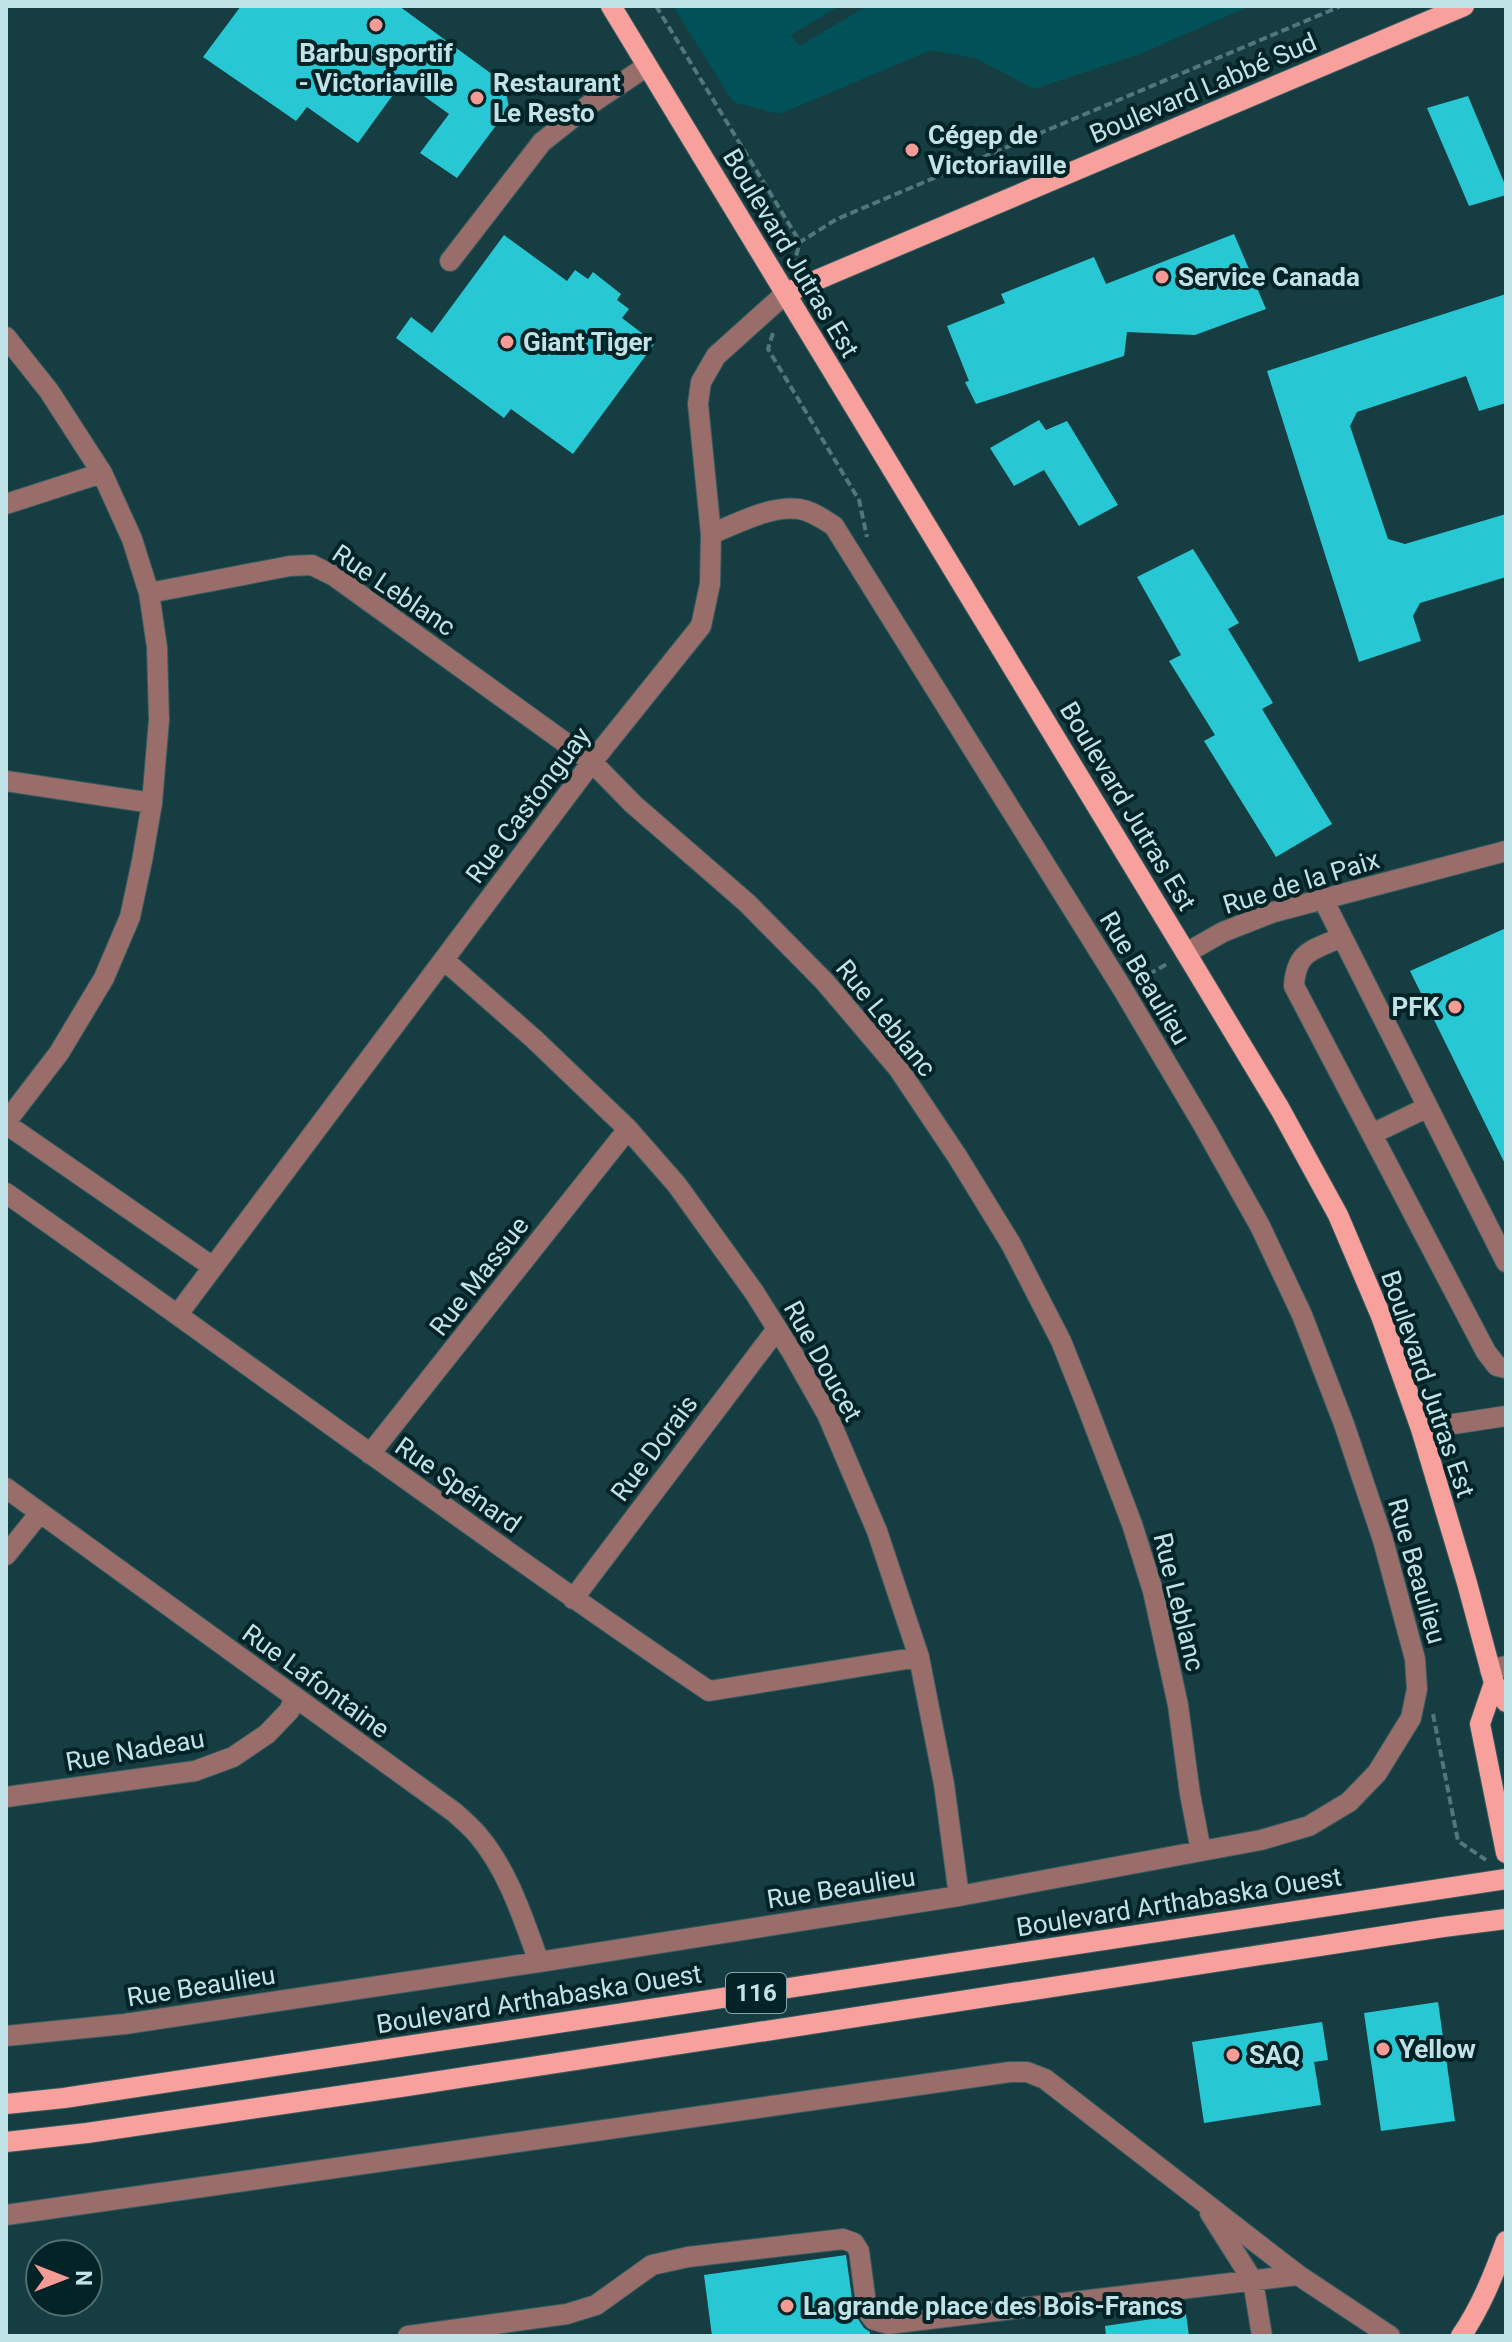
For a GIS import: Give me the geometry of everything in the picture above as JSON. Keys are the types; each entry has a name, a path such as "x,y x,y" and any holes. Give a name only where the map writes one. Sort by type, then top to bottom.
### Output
{"main road":[{"name":"Boulevard Jutras Est","path":"611,6 1280,1109 1338,1215 1381,1316 1421,1429 1506,1702"},
{"name":"Boulevard Labbé Sud","path":"786,293 1464,6"},
{"path":"1497,1673 1480,1724 1502,1866"},
{"name":"Boulevard Arthabaska Ouest","path":"6,2104 80,2095 1502,1866"},
{"name":"116","path":"6,2142 392,2088 1506,1919"},
{"path":"1461,2336 1488,2285 1506,2241"}],"street":[{"path":"450,261 542,142 589,105 647,66"},
{"name":"Rue Castonguay","path":"178,1314 592,762 701,626 710,584 711,534 698,404 701,382 716,356 786,293"},
{"path":"6,337 49,391 102,473 132,539 149,593 157,647 159,720 152,803 130,917 104,978 59,1053 6,1123 213,1267"},
{"path":"6,504 102,473"},
{"name":"Rue Beaulieu","path":"6,2036 125,2024 539,1962 959,1896 1261,1840 1309,1826 1349,1802 1377,1773 1411,1718 1417,1689 1408,1626 1379,1526 1302,1315 1260,1226 1122,988 834,526 808,511 795,508 770,512 711,534"},
{"name":"Rue Leblanc","path":"149,593 290,566 312,565 334,576 592,762 633,804 747,903 824,981 898,1068 1011,1244 1061,1341 1132,1524 1153,1591 1178,1705 1201,1851"},
{"path":"6,781 152,803"},
{"name":"Rue de la Paix","path":"1186,953 1223,932 1274,912 1506,851"},
{"path":"1323,899 1506,1262"},
{"path":"1342,937 1305,954 1295,967 1294,986 1486,1352 1497,1366 1506,1368"},
{"name":"Rue Doucet","path":"444,960 534,1039 628,1129 677,1185 754,1292 827,1414 877,1531 919,1657 944,1784 959,1896"},
{"path":"1372,1134 1428,1107"},
{"name":"Rue Massue","path":"370,1454 628,1129"},
{"name":"Rue Spénard","path":"6,1193 573,1599 709,1691 919,1657"},
{"name":"Rue Dorais","path":"573,1599 777,1329"},
{"path":"1421,1429 1506,1416"},
{"name":"Rue Lafontaine","path":"6,1488 454,1812 477,1834 497,1862 514,1894 539,1962"},
{"path":"6,1555 39,1514"},
{"name":"Rue Nadeau","path":"6,1797 195,1771 233,1757 267,1734 289,1711 295,1698"},
{"path":"6,2215 1027,2072 1045,2079 1298,2275 1390,2336"},
{"path":"1203,2201 1253,2281 1262,2336"},
{"path":"408,2336 567,2314 596,2305 652,2265 843,2239 854,2243 859,2251 867,2311 874,2320 888,2324 1298,2275"}],"path":[{"path":"656,6 800,242"},
{"path":"862,571 867,539 859,500 768,349 800,242 837,219 1341,6"},
{"path":"1122,988 1186,953"},
{"path":"1430,1701 1458,1841 1502,1866"}],"shaded area":[{"path":"673,6 839,6 791,35 799,46 867,6 1250,6 1140,54 1034,89 975,58 931,50 780,114 733,102"}],"building":[{"path":"241,6 399,6 504,83 509,108 457,178 420,153 449,114 403,81 358,143 307,107 296,121 203,57"},
{"path":"1468,96 1506,187 1506,195 1469,206 1427,108"},
{"path":"1234,234 1266,309 1195,335 1127,332 1124,356 976,404 965,382 969,381 947,326 1005,303 1001,294 1094,257 1106,284"},
{"path":"504,235 567,281 575,270 588,279 593,272 621,294 617,300 629,309 622,318 655,343 573,454 511,409 504,418 396,338 411,317 432,333"},
{"path":"1506,294 1506,403 1479,411 1466,376 1357,412 1350,426 1388,539 1405,544 1506,514 1506,577 1420,603 1413,616 1421,641 1359,662 1267,371"},
{"path":"1039,420 1046,430 1067,421 1118,505 1079,526 1044,470 1014,486 990,448"},
{"path":"1193,549 1239,623 1228,629 1273,703 1262,709 1332,824 1276,857 1204,741 1215,735 1169,661 1181,655 1137,577"},
{"path":"1506,928 1506,1166 1410,971"},
{"path":"1438,2002 1455,2121 1381,2131 1364,2013"},
{"path":"1322,2022 1328,2060 1314,2062 1321,2105 1204,2123 1192,2042"},
{"name":"La grande place des Bois-Francs","path":"846,2255 854,2313 870,2336 712,2336 704,2275"},
{"name":"La grande place des Bois-Francs","path":"1186,2314 1189,2336 1106,2336 1105,2326"}],"place":[{"name":"Barbu sportif - Victoriaville","path":"376,25"},
{"name":"Restaurant Le Resto","path":"477,98"},
{"name":"Cégep de Victoriaville","path":"912,150"},
{"name":"Service Canada","path":"1162,277"},
{"name":"Giant Tiger","path":"507,342"},
{"name":"PFK","path":"1455,1007"},
{"name":"Yellow","path":"1383,2049"},
{"name":"SAQ","path":"1233,2055"},
{"name":"La grande place des Bois-Francs","path":"787,2306"}]}
